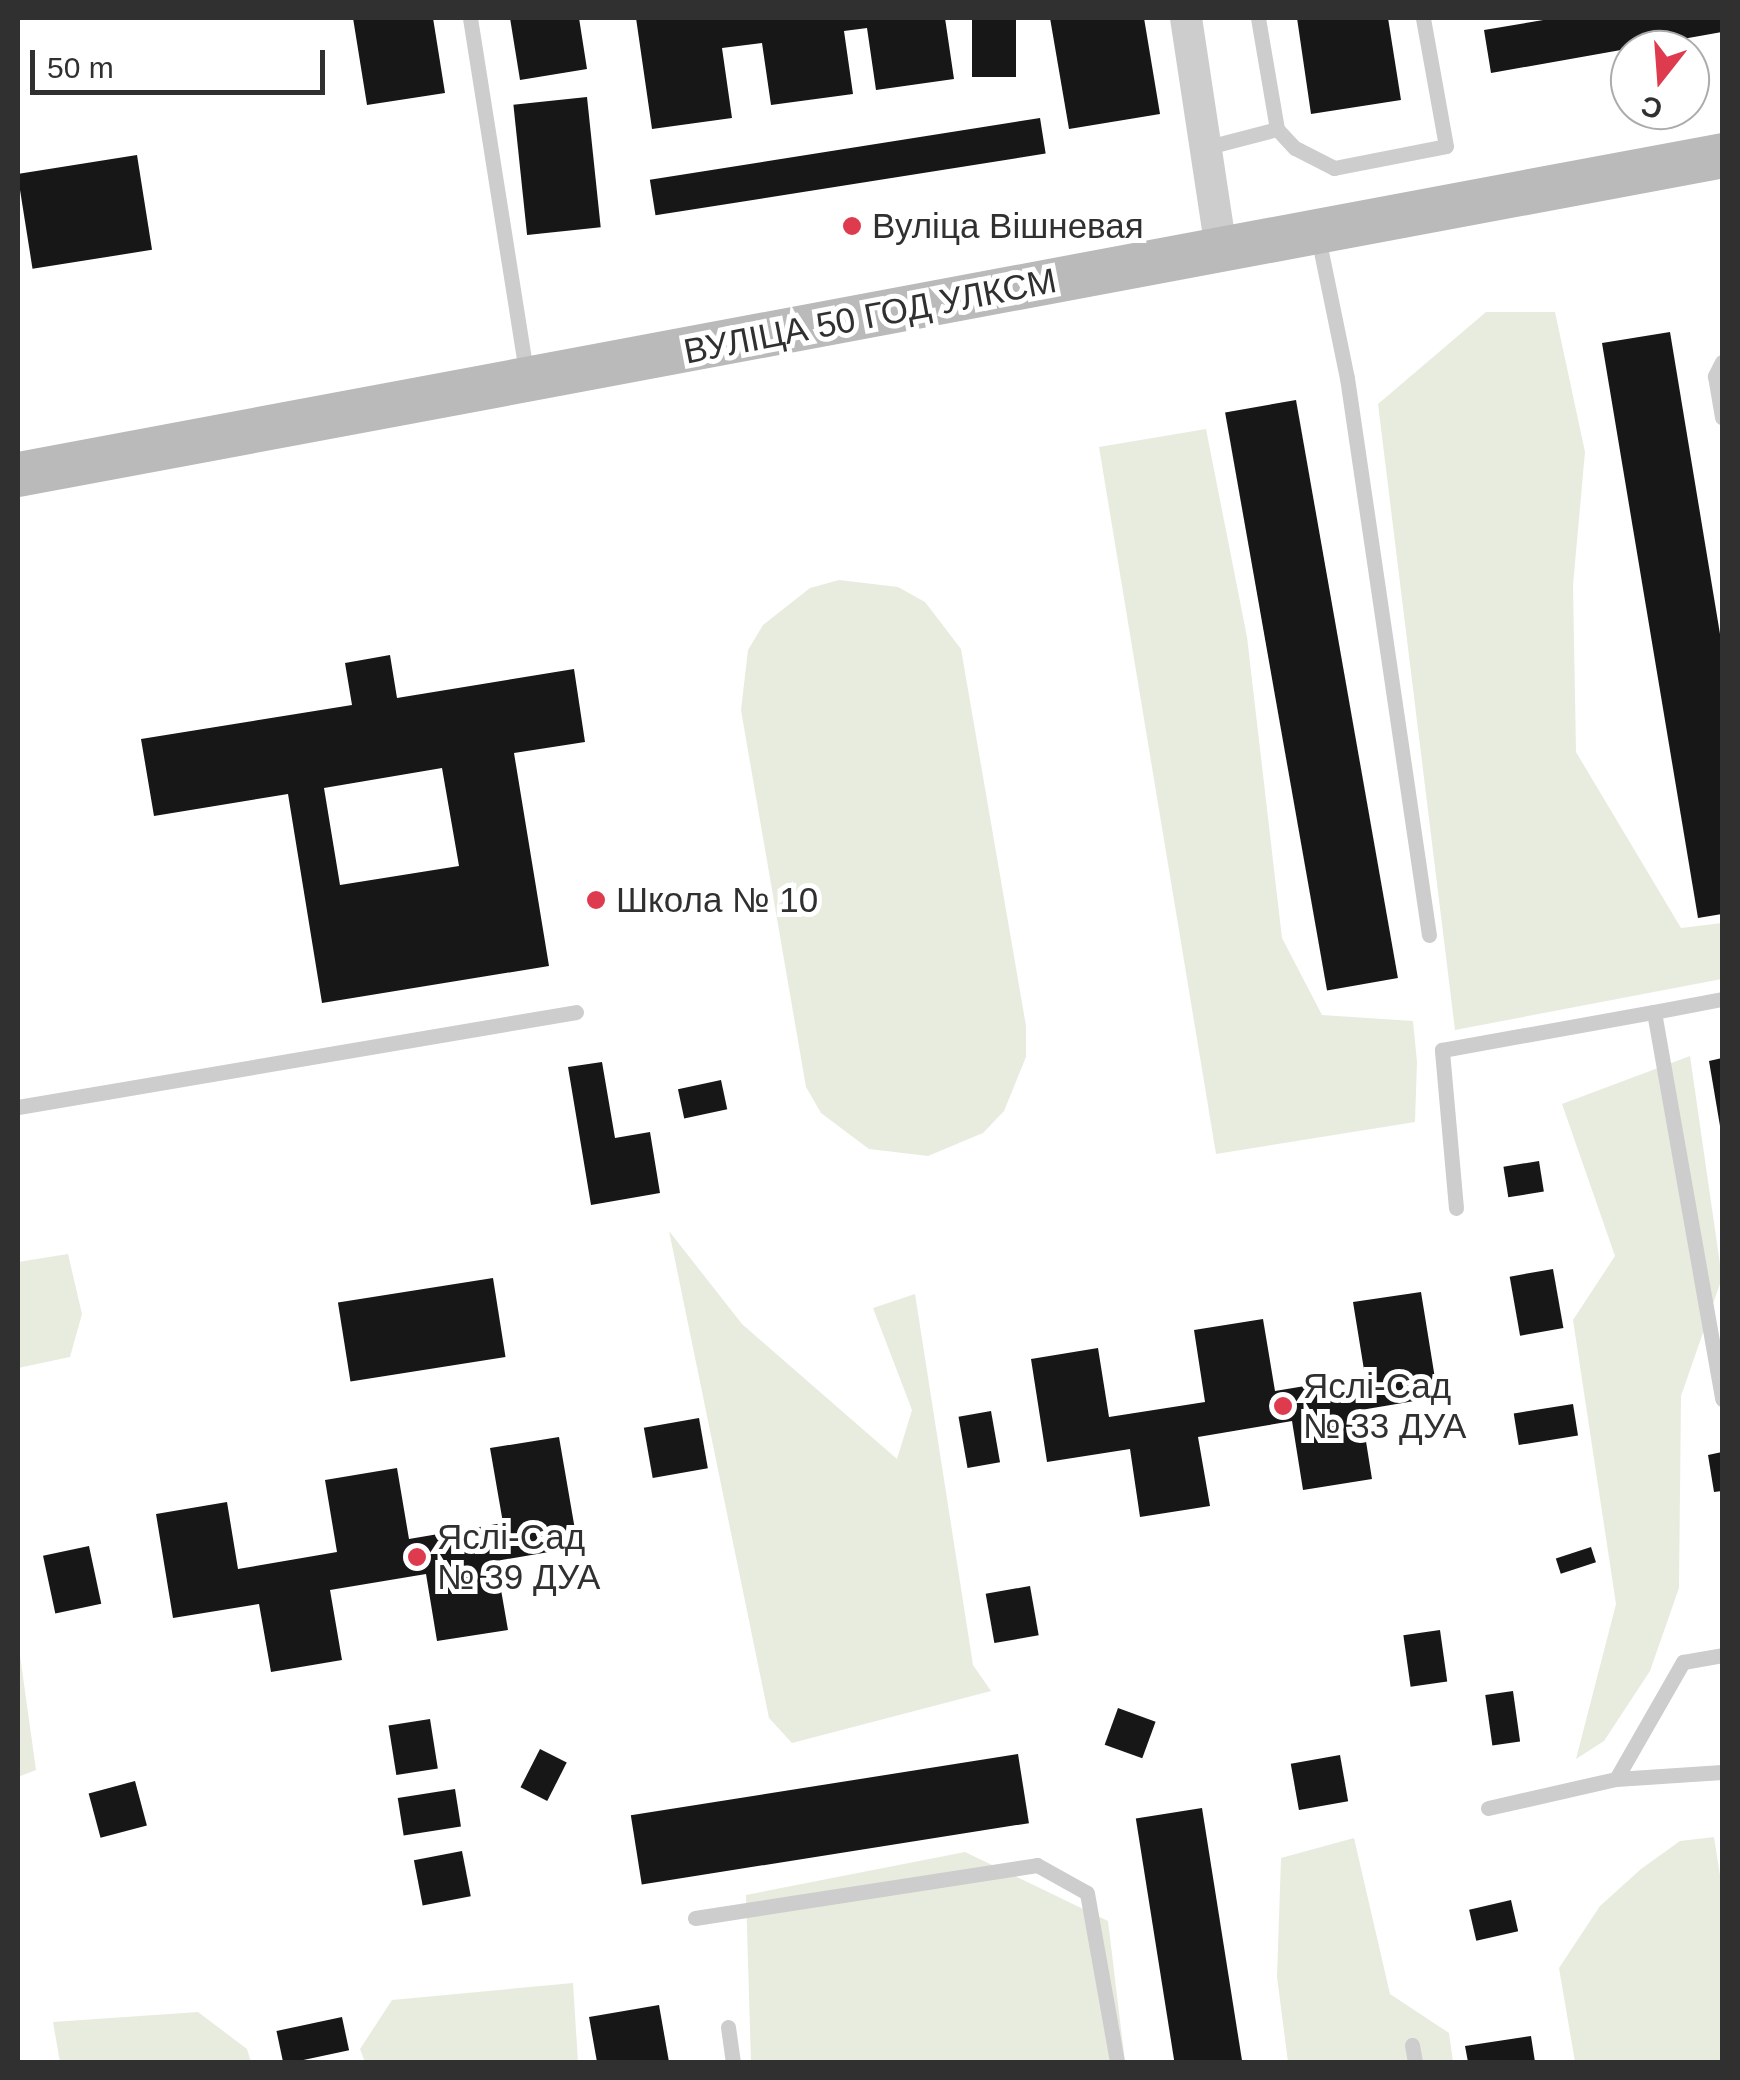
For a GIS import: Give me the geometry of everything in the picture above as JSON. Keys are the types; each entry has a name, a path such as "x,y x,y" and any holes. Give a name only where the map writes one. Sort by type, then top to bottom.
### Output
{"main road":[{"name":"ВУЛІЦА 50 ГОД УЛКСМ","path":"18,474 1722,155"}],"street":[{"path":"1186,18 1220,249"}],"lane":[{"path":"470,18 528,381"},
{"path":"1258,18 1277,129 1296,148 1334,168 1446,146 1424,18"},
{"path":"1208,147 1277,129"},
{"path":"1317,233 1347,378 1429,934"},
{"path":"1722,362 1715,376 1722,418"},
{"path":"1456,1208 1442,1050 1722,998"},
{"path":"18,1107 576,1012"},
{"path":"1654,1012 1722,1399"},
{"path":"1616,1779 1684,1662 1722,1654"},
{"path":"1488,1808 1616,1779 1722,1772"},
{"path":"695,1918 1037,1866 1087,1893 1117,2062"},
{"path":"728,2027 734,2062"},
{"path":"1412,2045 1414,2062"}],"shaded area":[{"path":"1486,312 1555,312 1585,452 1573,585 1576,752 1681,928 1722,923 1722,979 1455,1030 1378,404"},
{"path":"1206,429 1247,637 1282,938 1322,1015 1413,1021 1417,1062 1415,1122 1216,1154 1099,447"},
{"path":"839,580 898,587 925,602 961,649 1026,1026 1026,1057 1004,1111 983,1133 928,1156 869,1149 821,1113 806,1087 741,710 748,650 763,625 810,588"},
{"path":"1690,1056 1722,1278 1681,1396 1679,1588 1650,1671 1604,1741 1576,1759 1616,1604 1573,1320 1615,1256 1562,1104"},
{"path":"669,1231 742,1324 897,1459 912,1410 873,1308 915,1294 973,1665 991,1691 792,1743 769,1718"},
{"path":"68,1254 82,1314 70,1357 18,1368 18,1262"},
{"path":"18,1641 36,1770 18,1777"},
{"path":"1714,1837 1722,1888 1722,2062 1575,2062 1559,1968 1600,1906 1641,1869 1680,1841"},
{"path":"1354,1838 1390,1994 1449,2033 1453,2062 1288,2062 1277,1977 1281,1858"},
{"path":"965,1852 1108,1921 1125,2062 751,2062 746,1895"},
{"path":"573,1983 578,2062 365,2062 360,2049 392,2000"},
{"path":"198,2012 247,2049 251,2062 60,2062 53,2022"}],"building":[{"path":"353,18 433,18 445,93 367,105"},
{"path":"510,18 579,18 587,69 520,80"},
{"path":"636,18 945,18 954,79 876,90 867,28 844,31 853,94 771,105 762,43 722,48 732,118 652,129"},
{"path":"972,18 1016,18 1016,77 972,77"},
{"path":"1050,18 1144,18 1160,114 1069,129"},
{"path":"1297,18 1388,18 1401,100 1311,114"},
{"path":"1555,18 1722,18 1722,32 1710,34 1710,30 1610,30 1610,52 1491,73 1484,30"},
{"path":"587,97 601,227 527,235 513,105"},
{"path":"1040,118 1046,154 655,215 650,180"},
{"path":"137,155 152,250 33,269 18,174"},
{"path":"1670,332 1722,646 1722,914 1698,918 1602,343"},
{"path":"1296,400 1398,978 1327,991 1225,413"},
{"path":"390,655 397,698 574,669 585,742 514,753 549,966 322,1003 288,794 154,816 141,739 352,705 345,663","holes":["442,768 459,866 340,885 324,788"]},
{"path":"1722,1058 1722,1125 1720,1126 1709,1061"},
{"path":"602,1062 615,1138 650,1132 660,1193 591,1205 568,1067"},
{"path":"721,1080 727,1109 684,1118 678,1089"},
{"path":"1539,1161 1544,1192 1508,1197 1503,1167"},
{"path":"1553,1269 1563,1328 1520,1336 1510,1277"},
{"path":"493,1278 506,1357 350,1382 338,1303"},
{"name":"Яслі-Сад № 33 ДУА","path":"1421,1292 1438,1397 1361,1410 1372,1479 1303,1490 1292,1421 1198,1437 1210,1506 1140,1517 1130,1449 1047,1462 1031,1359 1098,1348 1109,1417 1205,1402 1194,1330 1263,1319 1275,1391 1365,1376 1353,1302"},
{"path":"1573,1404 1578,1436 1519,1445 1514,1413"},
{"path":"991,1411 1000,1462 968,1468 959,1417"},
{"path":"699,1418 708,1468 653,1478 644,1428"},
{"name":"Яслі-Сад № 39 ДУА","path":"559,1437 578,1547 496,1561 508,1630 437,1641 426,1574 330,1590 342,1660 271,1672 259,1604 173,1618 156,1514 227,1502 238,1569 337,1552 325,1480 397,1468 409,1539 503,1523 490,1448"},
{"path":"1722,1452 1722,1491 1714,1492 1708,1455"},
{"path":"89,1546 101,1604 55,1613 43,1556"},
{"path":"1591,1547 1596,1562 1561,1574 1556,1558"},
{"path":"1030,1586 1039,1635 994,1643 986,1594"},
{"path":"1440,1630 1447,1681 1411,1687 1403,1635"},
{"path":"1513,1691 1520,1742 1492,1745 1485,1695"},
{"path":"1118,1708 1156,1722 1142,1758 1105,1745"},
{"path":"430,1719 438,1768 396,1775 389,1726"},
{"path":"540,1749 567,1763 547,1801 520,1787"},
{"path":"1018,1754 1029,1823 642,1884 631,1815"},
{"path":"1340,1755 1348,1801 1299,1810 1291,1764"},
{"path":"135,1781 147,1825 101,1838 89,1793"},
{"path":"455,1789 461,1827 404,1836 398,1798"},
{"path":"1202,1808 1242,2062 1174,2062 1136,1818"},
{"path":"462,1851 471,1896 423,1906 414,1860"},
{"path":"1511,1900 1518,1931 1476,1941 1469,1910"},
{"path":"659,2005 669,2062 597,2062 589,2017"},
{"path":"342,2017 349,2050 283,2062 276,2031"},
{"path":"1531,2036 1535,2062 1468,2062 1465,2046"}],"place":[{"name":"Вуліца Вішневая","path":"852,226"},
{"name":"Школа № 10","path":"596,900"},
{"name":"Яслі-Сад № 33 ДУА","path":"1283,1406"},
{"name":"Яслі-Сад № 39 ДУА","path":"417,1557"}]}
